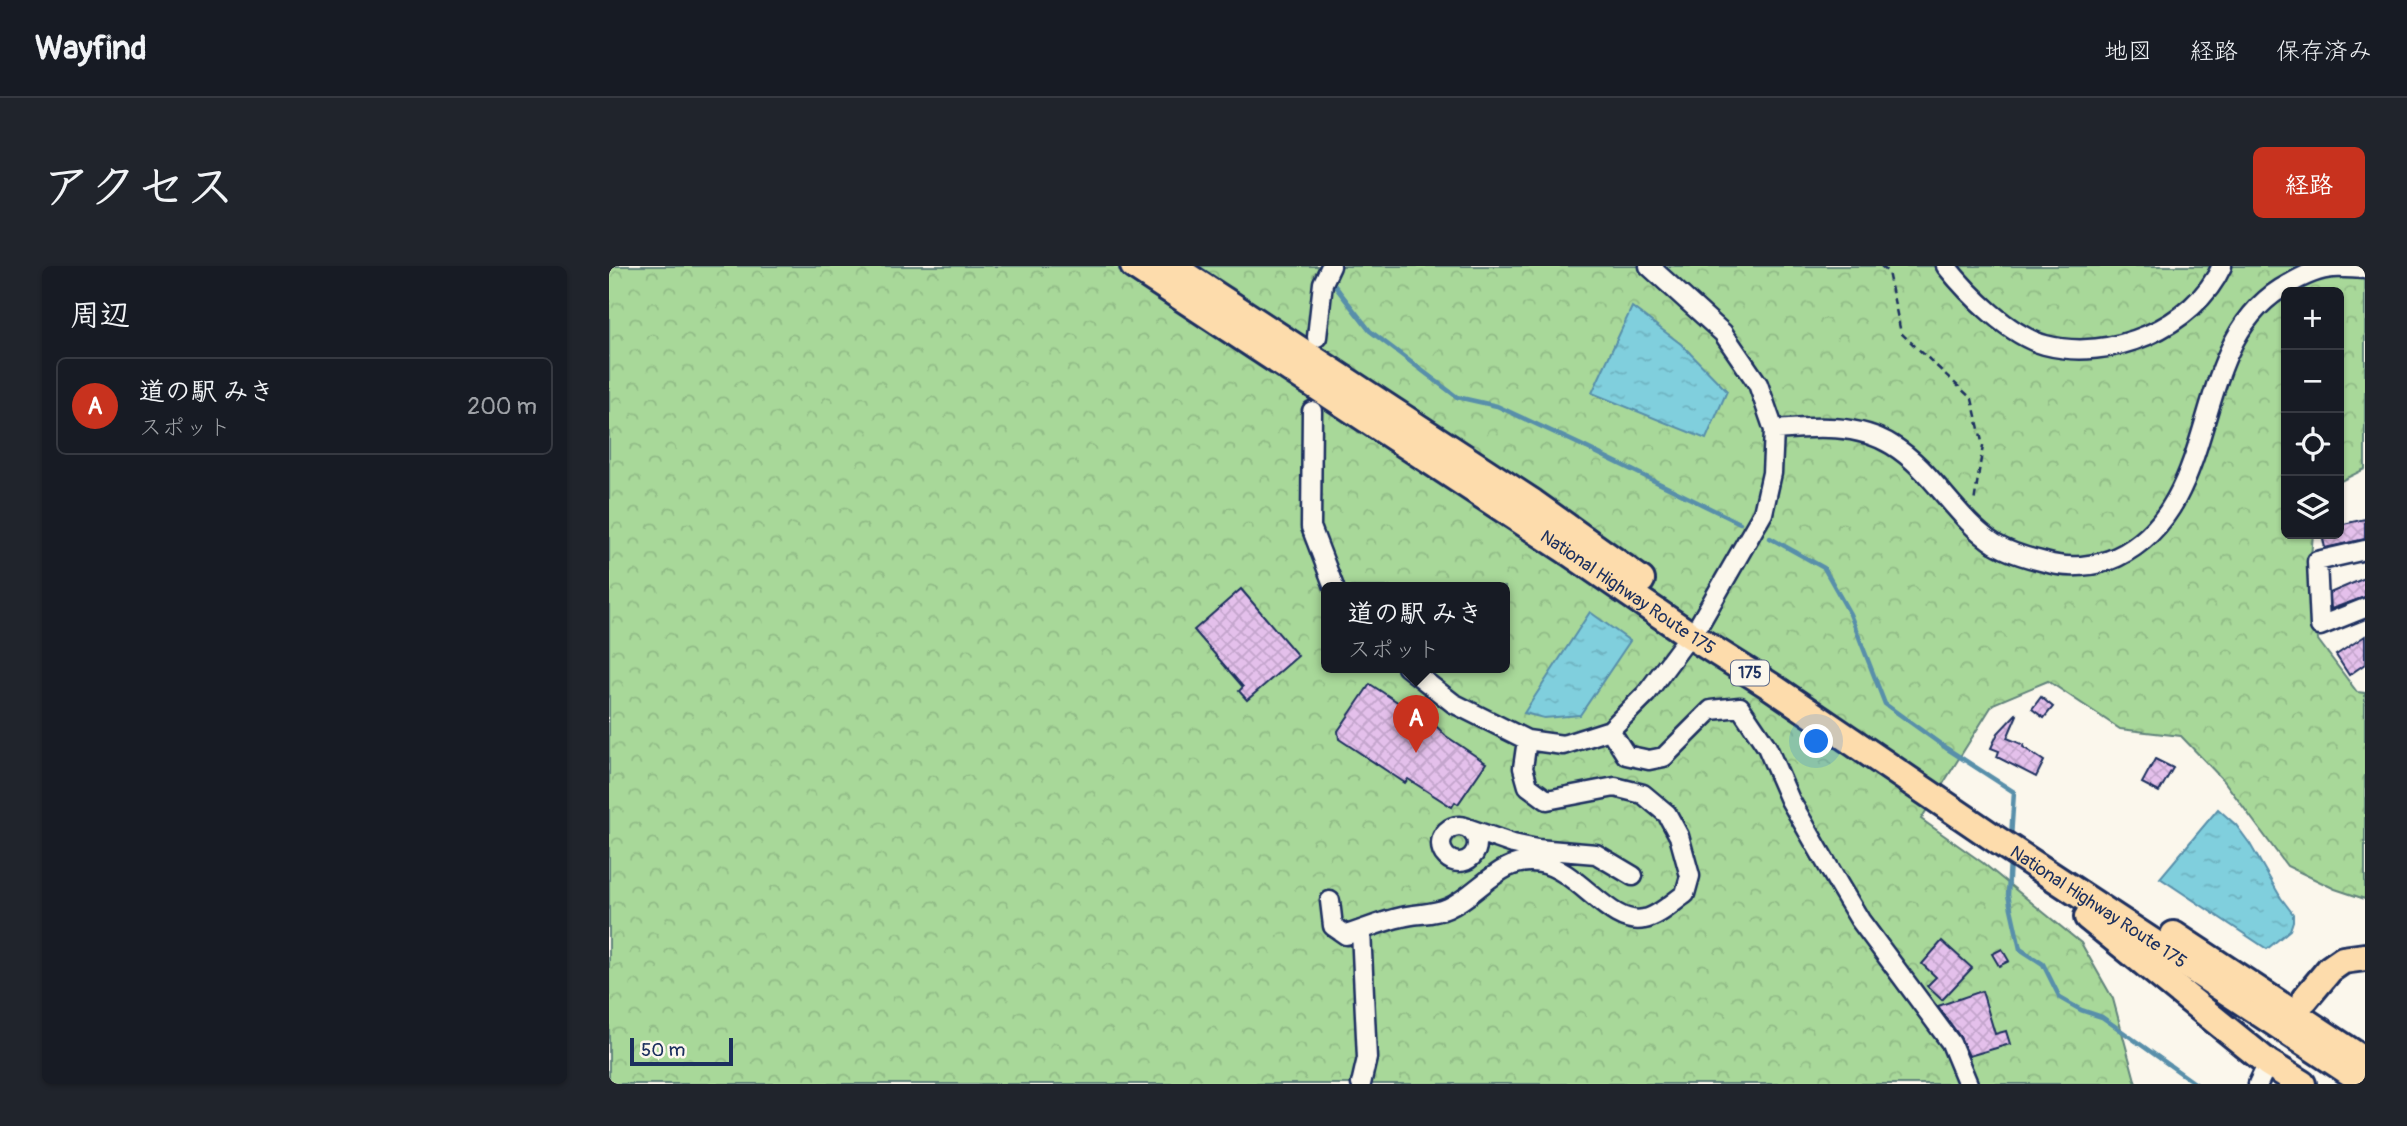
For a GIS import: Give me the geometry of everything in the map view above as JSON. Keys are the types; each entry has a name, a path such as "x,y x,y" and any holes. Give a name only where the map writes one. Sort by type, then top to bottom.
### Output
{"highway":[{"name":"National Highway Route 175","path":"1134,266 1566,550 1695,629 1781,673 2048,854 2359,1053"},
{"name":"National Highway Route 175","path":"1171,266 1533,503 1772,687 1997,840 2365,1083"},
{"path":"1997,840 2035,875 2268,1063 2302,1084"},
{"path":"2305,999 2330,969 2343,960 2365,957"}],"street":[{"path":"1317,337 1323,283 1331,266"},
{"path":"1415,673 1453,703 1527,740 1563,745 1610,730 1646,694 1695,629 1763,513 1772,473 1774,430 1758,384 1723,333 1649,266"},
{"path":"1946,266 1960,284 2007,326 2044,345 2074,348 2139,339 2168,325 2196,303 2217,277 2222,266"},
{"path":"1774,430 1825,427 1864,433 1892,444 1913,461 1995,544 2057,566 2087,565 2116,557 2144,541 2167,516 2181,491 2228,355 2242,325 2260,302 2308,273 2332,268 2365,269"},
{"path":"1312,411 1311,527 1332,582"},
{"path":"2365,550 2317,561 2320,626 2365,608"},
{"path":"1610,730 1626,755 1649,760 1664,757 1711,710 1740,707 1767,747 1790,800 1860,920 1951,1043 1968,1084"},
{"path":"1330,901 1333,926 1346,935 1403,916 1433,914 1450,908 1514,863 1539,862 1565,871 1613,912 1629,920 1647,919 1685,894 1690,876 1679,836 1667,814 1643,794 1615,787 1547,800 1528,786 1523,768 1527,740"},
{"path":"1467,828 1472,832 1477,844 1473,855 1458,862 1447,858 1441,843 1445,833 1455,827 1467,828 1513,845 1595,854 1633,876"},
{"path":"1468,859 1485,882"},
{"path":"1361,930 1367,1058 1361,1084"}],"path":[{"path":"1881,266 1888,272 1901,333 1972,399 1983,446 1973,509 1968,519"}],"green space":[{"path":"609,266 2336,266 2365,277 2365,469 2344,480 2344,287 2281,287 2281,539 2313,539 2311,557 2318,640 2357,692 2365,693 2365,899 2335,889 2287,866 2224,781 2181,736 2120,729 2048,681 1993,704 1921,819 1983,863 2081,943 2113,999 2136,1084 609,1084"}],"water":[{"path":"1632,307 1681,344 1727,391 1706,439 1592,393"},
{"path":"1590,612 1630,641 1580,715 1544,718 1524,713"},
{"path":"2218,809 2236,825 2250,844 2293,914 2290,930 2267,949 2160,878"}],"building":[{"path":"2365,519 2365,539 2325,548 2323,539 2344,539 2344,524"},
{"path":"2365,578 2365,597 2331,609 2330,593"},
{"path":"1241,589 1298,656 1247,700 1239,691 1243,687 1194,630"},
{"path":"2365,636 2365,664 2349,675 2336,655"},
{"path":"1370,684 1413,712 1427,717 1446,736 1486,763 1458,804 1455,802 1452,807 1408,779 1405,783 1339,739 1338,731"},
{"path":"2041,697 2053,707 2044,718 2032,709"},
{"path":"2016,714 2007,738 2024,745 2023,747 2044,761 2036,777 1997,757 1999,751 1991,748 1998,733"},
{"path":"2155,759 2173,768 2159,792 2142,783"},
{"path":"1942,941 1972,968 1942,1000 1927,986 1936,977 1922,964"},
{"path":"2002,949 2009,961 1999,966 1992,954"},
{"path":"1982,991 1995,1034 2006,1031 2010,1044 1969,1056 1960,1037 1938,1006"}],"waterway":[{"path":"1331,281 1370,331 1457,397 1497,406 1740,523"},
{"path":"1770,538 1824,568 1850,614 1885,704 2014,792 2011,838"},
{"path":"2010,860 2008,895 2020,949 2043,964 2060,998 2081,1010 2102,1017 2196,1084"}],"place":[{"name":"道の駅 みき","path":"1416,753"}]}
